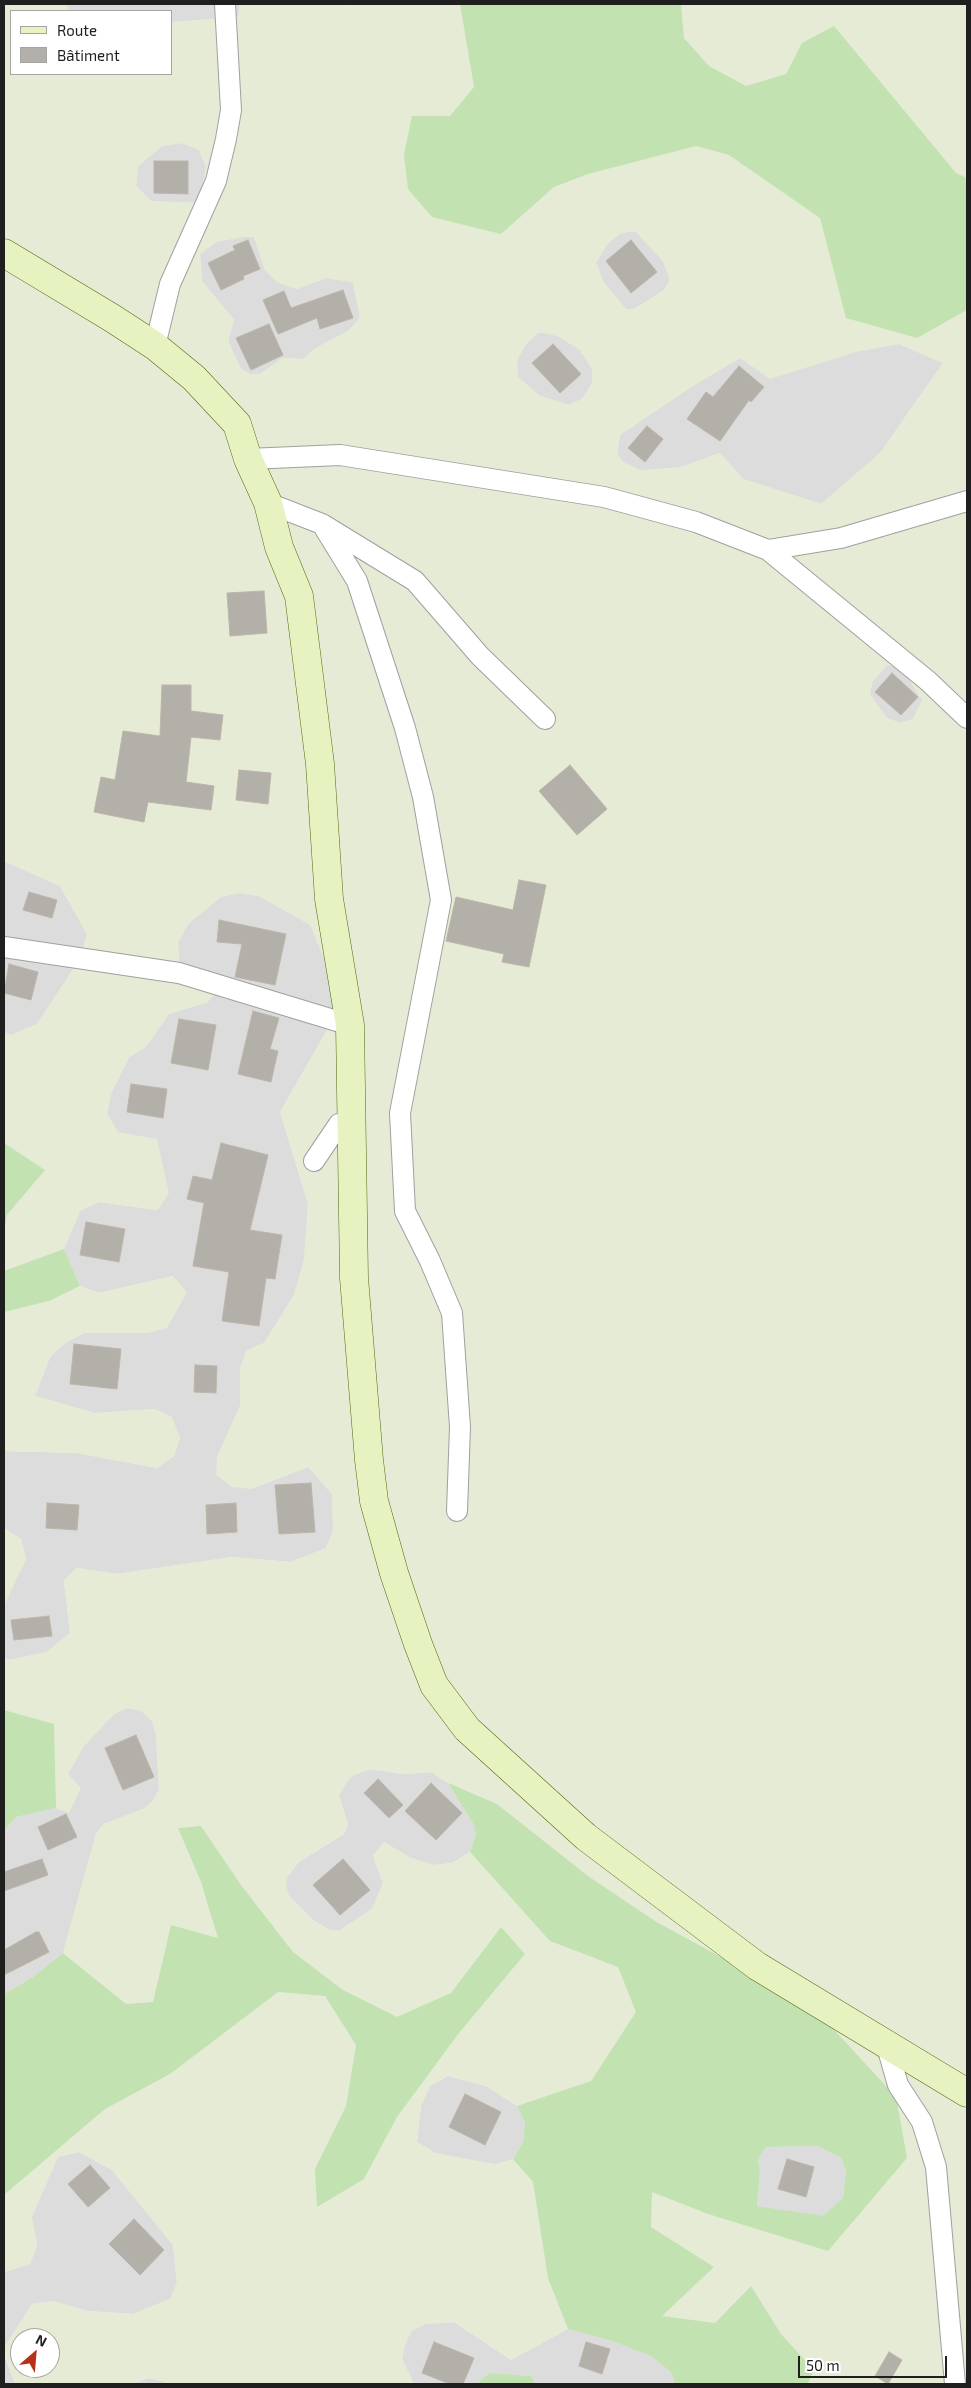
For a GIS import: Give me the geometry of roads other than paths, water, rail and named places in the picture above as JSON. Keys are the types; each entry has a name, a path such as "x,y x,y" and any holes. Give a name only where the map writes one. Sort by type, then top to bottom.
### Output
{"main road":[{"path":"4,253 155,346 194,378 237,424 248,459 268,503 279,547 299,596 320,764 329,899 350,1025 354,1278 374,1501 404,1606 434,1685 467,1729 586,1837 757,1966 967,2093"}],"street":[{"path":"155,346 170,284 216,181 226,139 231,110 224,4"},
{"path":"248,459 340,455 594,496 696,522 768,550 928,681 967,718"},
{"path":"768,550 841,538 967,500"},
{"path":"268,503 322,524 415,581 480,656 545,719"},
{"path":"322,524 357,581 405,728 423,797 441,900 400,1113 405,1211 430,1261 452,1313 460,1427 457,1511"},
{"path":"4,947 179,972 350,1025"},
{"path":"314,1161 339,1124 353,1125"},
{"path":"886,2043 898,2085 922,2122 936,2167 955,2384"}]}
